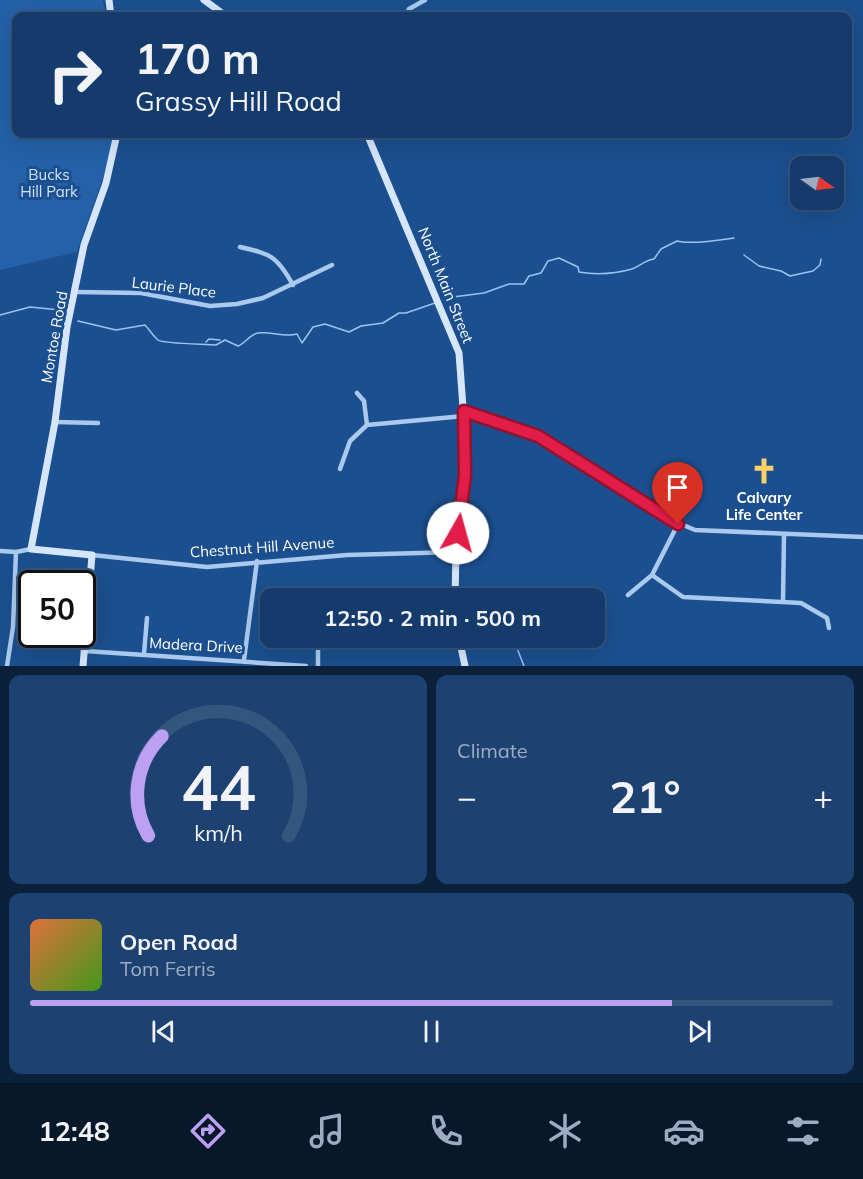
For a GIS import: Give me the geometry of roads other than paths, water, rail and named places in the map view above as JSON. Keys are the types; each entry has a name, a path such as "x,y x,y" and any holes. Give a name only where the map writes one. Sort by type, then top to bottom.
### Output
{"street":[{"path":"204,0 220,12"},
{"path":"408,12 409,9 426,0"},
{"name":"Montoe Road","path":"31,549 55,422 67,327 84,244 106,183 116,138"},
{"name":"North Main Street","path":"369,138 453,334 459,353 464,413 465,475 456,552 455,588"},
{"path":"240,247 274,257 282,264 293,285"},
{"name":"Laurie Place","path":"76,292 141,293 210,306 263,298 332,265"},
{"path":"357,393 364,401 367,425"},
{"path":"340,469 350,441 367,425 464,413 538,436 678,524 708,532 863,537"},
{"path":"55,422 98,423"},
{"path":"628,595 652,575 678,524"},
{"path":"783,601 784,535"},
{"name":"Chestnut Hill Avenue","path":"0,551 16,552 31,549 199,566 347,555 456,552"},
{"path":"7,666 13,627 16,552"},
{"path":"83,666 92,555"},
{"path":"244,660 257,561"},
{"path":"652,575 683,597 801,603 827,618 829,628"},
{"path":"144,654 147,618"},
{"path":"318,648 318,666"},
{"path":"461,648 465,666"},
{"name":"Madera Drive","path":"85,651 306,666"}],"waterway":[{"path":"445,298 484,293 509,284 524,284 529,276 541,273 548,261 559,258 578,267 579,272 612,273 632,269 654,259 661,249 677,241 697,242 734,238"},
{"path":"744,255 759,266 781,271 790,276 813,271 820,265 821,259"},
{"path":"78,321 116,330 145,325 158,340 168,342 216,345 225,340 238,346 253,335 263,333 297,334 302,343 313,327 325,324 349,332 361,326 383,323 399,313 406,313 435,303"},
{"path":"0,315 30,307 60,310 65,318"},
{"path":"206,342 209,339 220,340"},
{"path":"517,648 524,666"}],"place":[{"name":"Calvary Life Center","path":"764,471"}],"park label":[{"name":"Bucks Hill Park","path":"49,182"}]}
